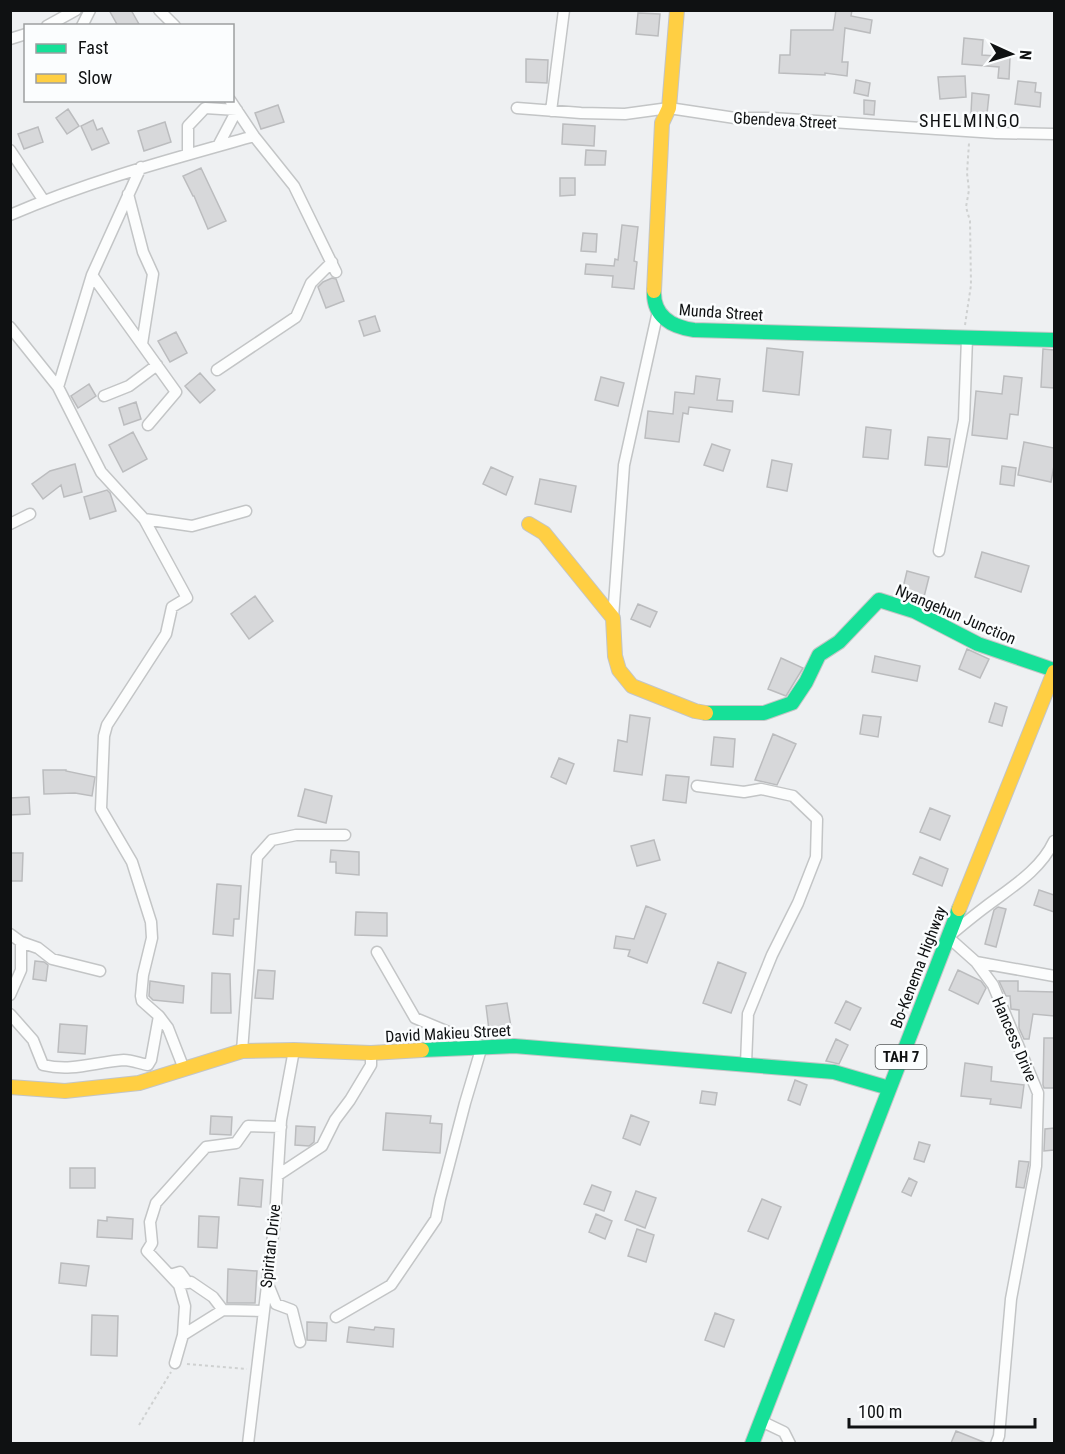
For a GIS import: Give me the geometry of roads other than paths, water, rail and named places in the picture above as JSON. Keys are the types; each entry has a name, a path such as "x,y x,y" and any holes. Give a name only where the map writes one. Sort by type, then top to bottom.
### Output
{"main road":[{"name":"Munda Street","path":"677,10 669,108 662,123 654,298 658,311 669,324 676,328 694,330 1054,340"},
{"path":"529,524 544,533 613,618"},
{"name":"Nyangehun Junction","path":"613,618 615,656 619,670 632,686 695,711 714,714 764,713 792,703 806,682 819,655 839,642 879,600 893,602 968,639 1054,671"},
{"name":"Bo-Kenema Highway","path":"752,1443 948,937 1054,671"},
{"name":"David Makieu Street","path":"10,1087 65,1091 139,1083 242,1052 294,1050 371,1053 514,1046 834,1072 889,1088"}],"street":[{"path":"51,24 76,10"},
{"path":"83,24 90,10"},
{"path":"158,10 173,24"},
{"path":"551,111 564,10"},
{"path":"217,370 296,317 311,283 334,267 294,186 254,136 231,102"},
{"path":"188,154 188,126 205,108 237,110"},
{"name":"Gbendeva Street","path":"517,108 625,114 669,108 735,118 772,118 1054,134"},
{"path":"218,146 237,110"},
{"path":"10,215 141,167 254,136"},
{"path":"10,150 44,201"},
{"path":"58,387 92,275 141,167"},
{"path":"128,194 143,252 153,274 142,344"},
{"path":"92,275 176,392 148,425"},
{"path":"613,618 624,465 658,311"},
{"path":"10,327 58,387 101,472 144,519 187,598 172,607 166,634 107,724 104,736 101,809 132,862 151,922 152,938 143,975 142,1001 159,1016 168,1028 184,1069"},
{"path":"939,552 964,420 965,338"},
{"path":"104,396 129,386 157,365"},
{"path":"144,519 192,526 246,512"},
{"path":"10,524 30,514"},
{"path":"697,786 744,792 761,789 794,796 817,819 816,857 748,1014 746,1064"},
{"path":"242,1052 257,857 272,840 296,835 345,835"},
{"path":"948,937 986,906 1014,888 1048,854 1054,841"},
{"path":"10,934 21,942 38,948 52,959 100,971"},
{"name":"Hancess Drive","path":"948,937 976,962 993,985 1038,1093 1036,1166 1011,1299 999,1437 996,1443"},
{"path":"10,994 21,970 21,942"},
{"path":"336,1317 391,1285 436,1219 482,1046 415,1018 377,951"},
{"path":"976,962 1054,976"},
{"path":"10,1014 33,1040 43,1065 54,1068 89,1067 126,1060 148,1065 151,1060 159,1016"},
{"name":"Spiritan Drive","path":"248,1443 267,1282 281,1127 294,1050"},
{"path":"278,1175 322,1146 335,1120 371,1065 371,1053"},
{"path":"223,1310 213,1297 191,1282 183,1284 170,1275 147,1251 152,1243 150,1222 156,1203 206,1147 236,1143 248,1126 281,1127"},
{"path":"267,1282 276,1304 292,1310 300,1342"},
{"path":"176,1363 183,1335 185,1306 183,1284"},
{"path":"183,1335 223,1310 262,1311"},
{"path":"760,1421 784,1432 790,1443"}],"district":[{"name":"SHELMINGO","path":"970,121"}]}
